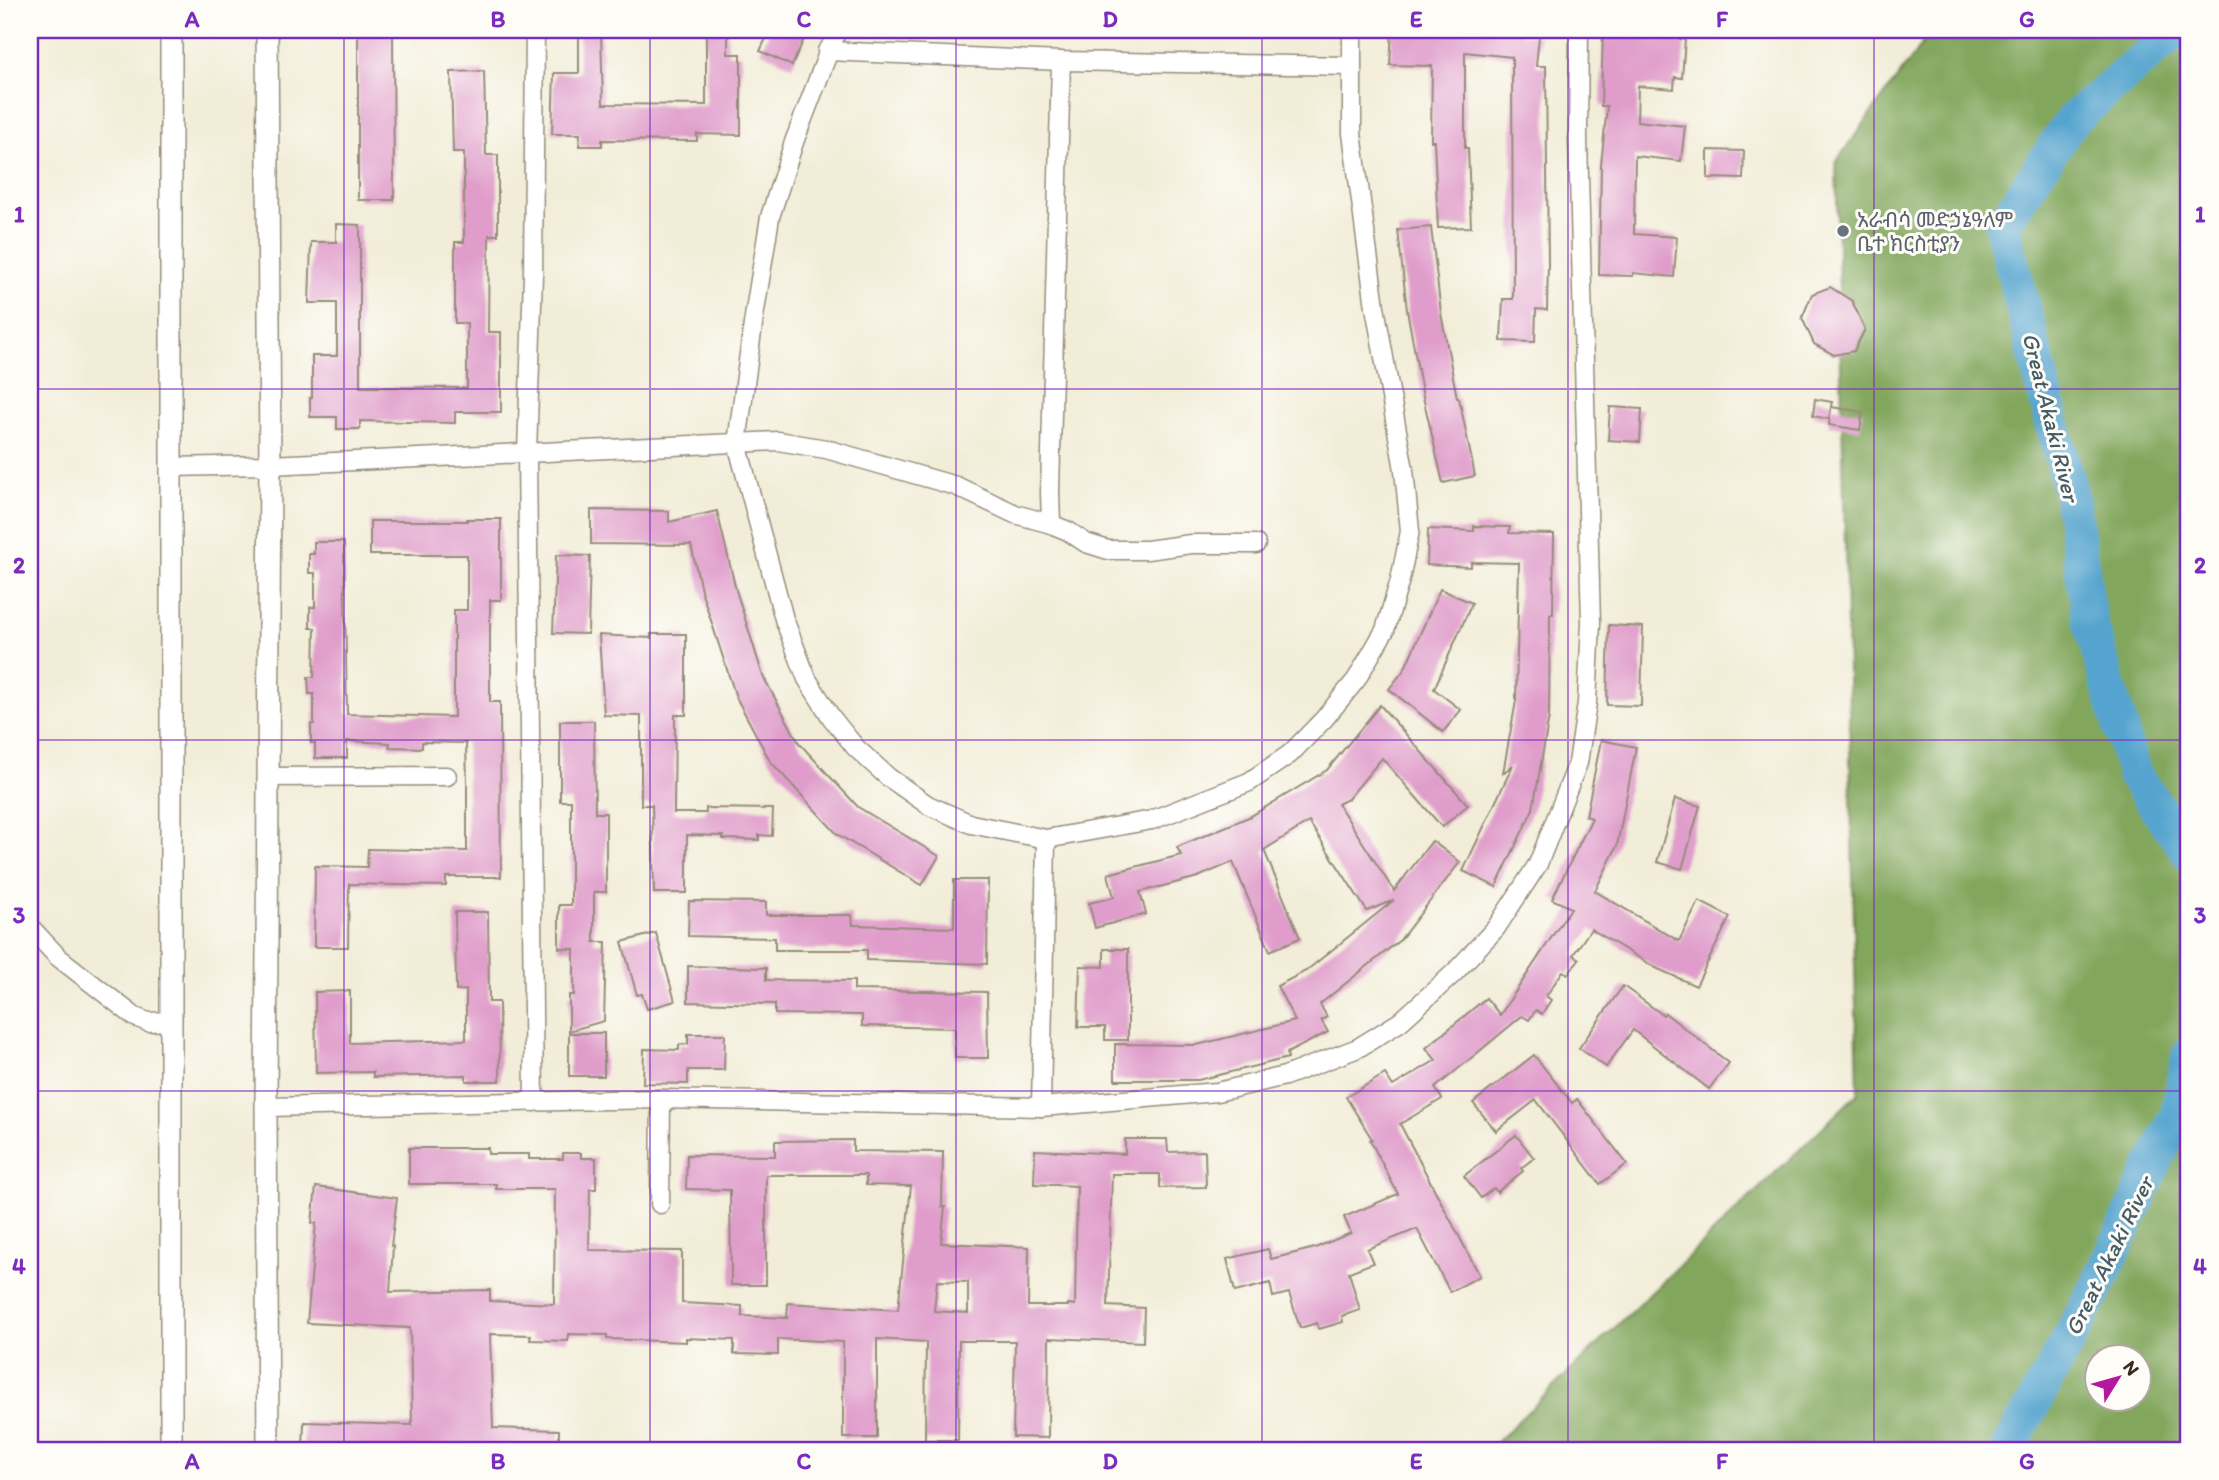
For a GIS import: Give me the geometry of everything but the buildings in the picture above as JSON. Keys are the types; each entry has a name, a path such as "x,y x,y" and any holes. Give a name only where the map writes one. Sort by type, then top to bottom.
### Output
{"street":[{"path":"170,30 171,1450"},
{"path":"267,30 270,465 266,1107 268,1450"},
{"path":"534,1102 527,453 533,275 535,30"},
{"path":"837,30 827,51 770,217 737,443 784,619 807,679 831,717 856,748 928,805 971,824 1046,839 1152,820 1249,782 1290,754 1324,719 1356,680 1385,630 1400,580 1410,531 1404,470 1375,307 1352,133 1352,30"},
{"path":"266,1107 660,1099 1041,1107 1217,1092 1285,1076 1357,1048 1400,1022 1454,973 1496,928 1538,864 1578,763 1587,703 1591,623 1578,139 1580,30"},
{"path":"827,51 1061,61 1351,66"},
{"path":"1051,524 1061,61"},
{"path":"172,467 270,465 778,441 826,449 956,486 1015,514 1051,524 1086,543 1108,550 1147,550 1191,544 1256,544"},
{"path":"268,777 447,776"},
{"path":"1041,1107 1046,839"},
{"path":"30,927 58,957 135,1017 148,1022 170,1021"},
{"path":"660,1099 660,1204"}],"green space":[{"path":"1932,30 2189,30 2189,1450 1488,1450 1858,1093 1836,162"}],"waterway":[{"name":"Great Akaki River","path":"2177,30 2072,120 2002,225 2071,495 2090,621 2134,775 2189,853"},
{"name":"Great Akaki River","path":"2008,1450 2095,1291 2178,1113 2189,1055"}],"place":[{"name":"አራብሳ መድኃኔዓለም ቤተ ክርስቲያን","path":"1843,231"}]}
